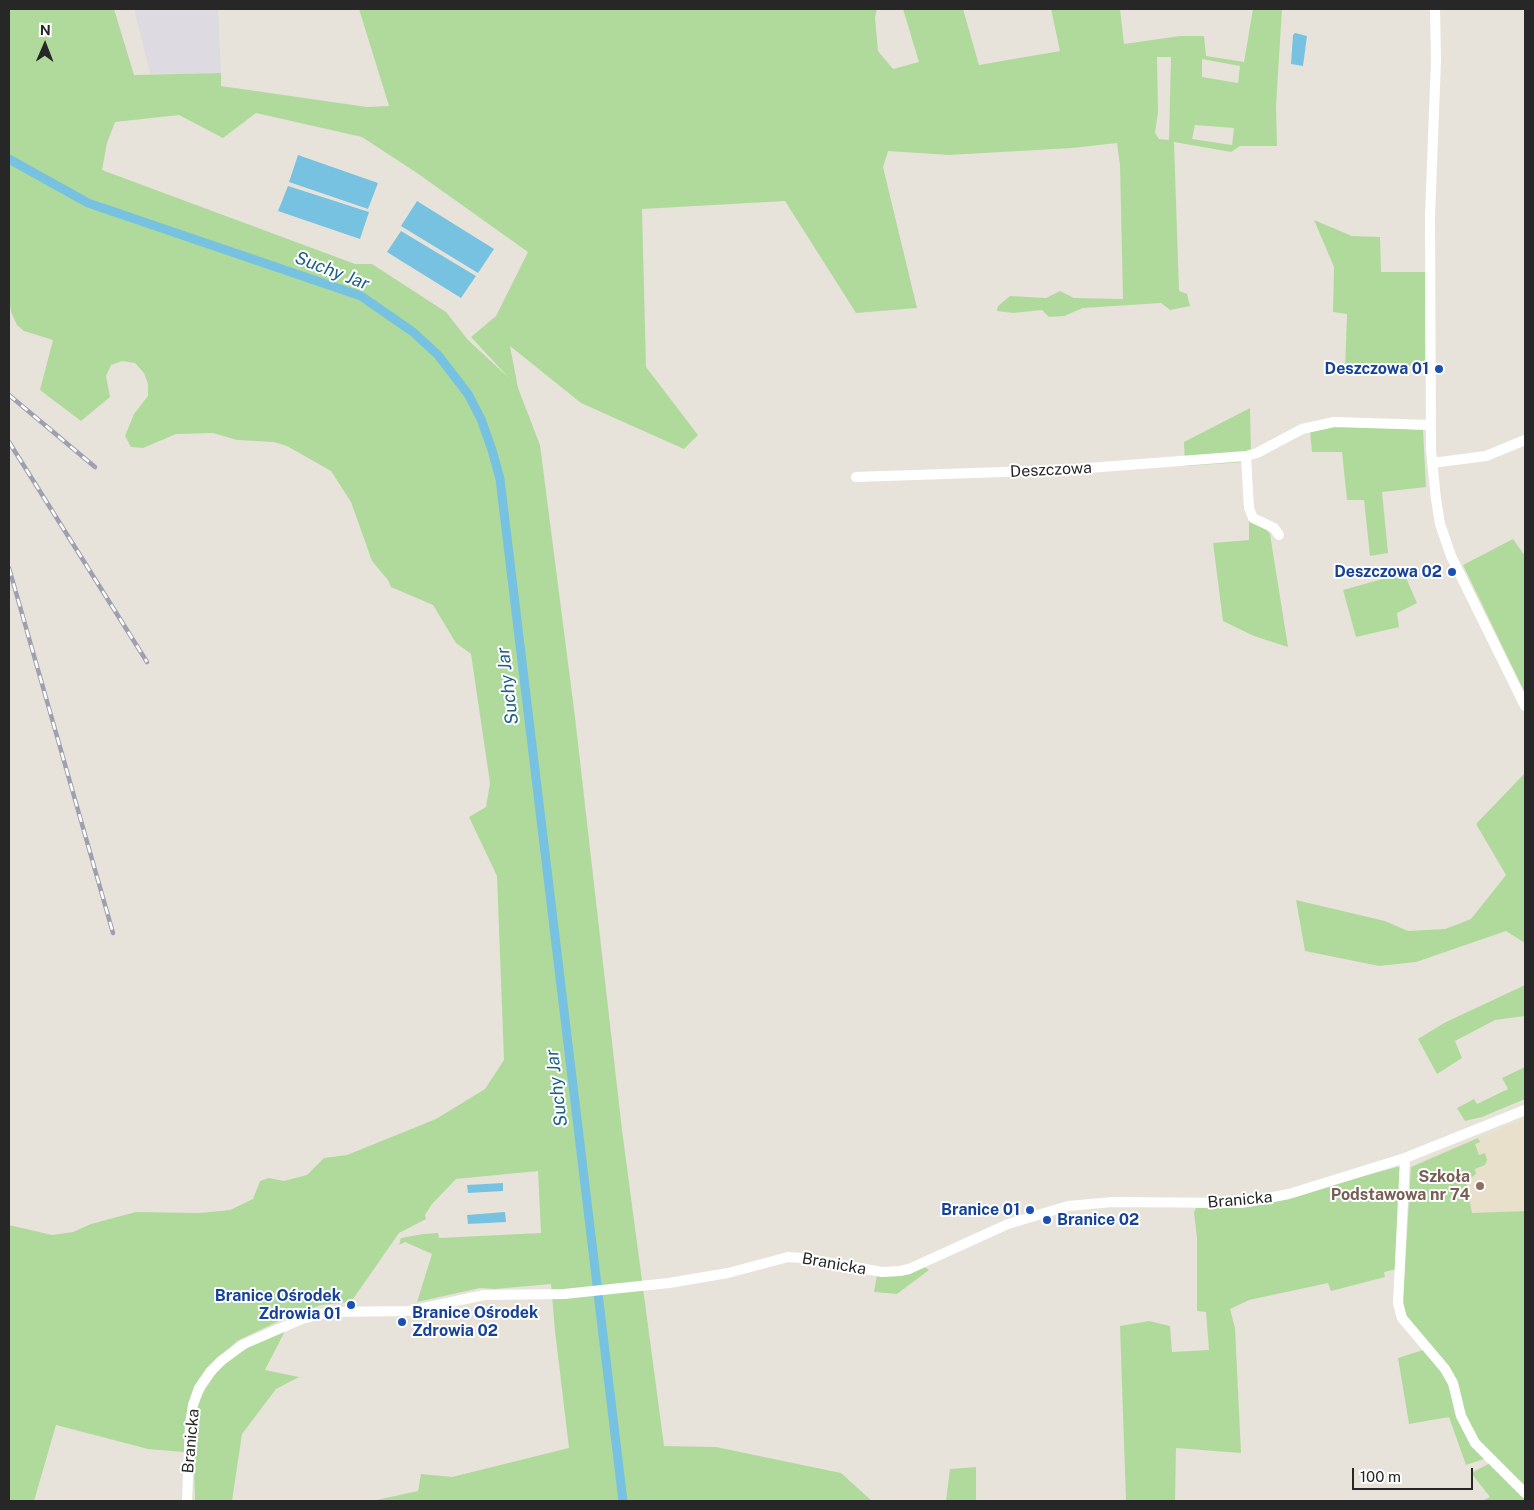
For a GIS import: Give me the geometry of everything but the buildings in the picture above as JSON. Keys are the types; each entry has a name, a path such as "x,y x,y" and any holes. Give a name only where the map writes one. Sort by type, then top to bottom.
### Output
{"street":[{"path":"1435,9 1436,60 1430,216 1432,463 1440,524 1446,543 1525,706"},
{"name":"Deszczowa","path":"856,477 1062,470 1246,456 1257,454 1302,429 1334,422 1431,425"},
{"path":"1432,463 1486,456 1525,440"},
{"path":"1246,456 1249,508 1254,518 1274,528 1279,535"},
{"name":"Branicka","path":"187,1501 193,1405 199,1388 210,1372 222,1360 244,1344 302,1319 323,1313 410,1311 484,1295 564,1294 630,1287 701,1278 788,1258 803,1258 882,1272 900,1271 909,1269 1008,1224 1059,1208 1114,1202 1196,1204 1254,1202 1289,1194 1405,1158 1525,1110"},
{"path":"1405,1158 1398,1306 1402,1318 1445,1369 1453,1383 1461,1416 1475,1443 1525,1493"}],"shaded area":[{"path":"134,9 218,9 221,73 150,74"},
{"name":"Szkoła Podstawowa nr 74","path":"1525,1118 1525,1211 1447,1215 1424,1160"}],"green space":[{"path":"9,9 114,9 134,75 221,73 221,86 367,107 389,106 359,9 877,9 875,18 878,51 893,69 919,62 903,9 963,9 979,65 1060,51 1051,9 1120,9 1124,44 1180,36 1204,36 1206,56 1244,62 1253,9 1282,9 1276,106 1277,146 1240,146 1231,152 1174,142 1179,291 1187,294 1190,306 1170,310 1161,303 1083,308 1064,316 1049,317 1042,310 1013,313 997,311 998,306 1010,296 1046,298 1060,291 1074,298 1123,299 1120,165 1117,143 1072,148 949,155 888,151 883,167 917,308 856,313 785,201 642,209 646,367 698,435 684,449 581,403 510,346 518,388 540,445 575,717 622,1130 664,1446 716,1447 841,1473 872,1501 372,1501 418,1491 421,1474 452,1477 569,1448 551,1284 495,1289 480,1288 417,1302 432,1254 405,1242 399,1245 401,1238 423,1234 438,1233 439,1238 541,1233 538,1171 456,1179 432,1204 425,1215 426,1219 399,1233 351,1302 321,1305 281,1320 237,1341 207,1368 186,1417 184,1452 148,1449 56,1425 34,1501 9,1501 9,1225 52,1235 73,1232 91,1224 136,1212 199,1213 230,1210 253,1199 260,1181 269,1178 284,1181 307,1175 324,1158 347,1155 436,1119 485,1089 504,1060 497,876 469,817 486,807 490,783 471,654 456,643 433,605 391,587 388,580 372,561 351,502 331,471 287,446 274,442 237,440 213,433 176,434 143,448 131,447 125,436 134,414 148,396 148,384 144,373 135,363 122,361 111,365 106,376 110,397 81,421 40,390 53,340 24,331 17,325 11,312 9,298","holes":["1157,57 1171,57 1169,140 1159,139 1155,133 1158,112","1202,59 1240,66 1238,83 1202,77","256,113 362,137 417,173 528,252 496,316 471,337 509,378 468,340 446,312 372,264 355,264 102,170 107,143 115,122 179,115 223,138","1195,125 1234,128 1232,145 1192,139"]},
{"path":"1314,220 1352,236 1380,237 1381,272 1425,272 1425,364 1345,372 1347,314 1333,312 1334,267"},
{"path":"1250,408 1251,453 1244,462 1185,466 1184,442"},
{"path":"1336,424 1423,430 1426,487 1382,492 1388,553 1370,556 1364,500 1347,500 1342,452 1312,452 1310,431"},
{"path":"1249,520 1265,528 1270,534 1288,647 1254,636 1223,621 1213,543 1249,540"},
{"path":"1513,539 1525,556 1525,693 1463,565"},
{"path":"1404,573 1417,603 1397,613 1399,627 1356,637 1343,590"},
{"path":"1525,773 1525,943 1506,931 1416,962 1379,966 1305,951 1296,900 1385,921 1408,931 1445,929 1471,919 1506,875 1476,824"},
{"path":"1525,985 1525,1016 1495,1020 1455,1041 1462,1058 1437,1074 1418,1039 1444,1023"},
{"path":"1525,1067 1525,1099 1482,1117 1465,1121 1457,1108 1474,1099 1477,1104 1508,1089 1502,1078"},
{"path":"1478,1138 1480,1142 1475,1144 1479,1155 1485,1153 1487,1160 1485,1165 1475,1169 1476,1174 1466,1182 1472,1213 1525,1211 1525,1490 1477,1438 1464,1416 1455,1382 1407,1319 1403,1300 1411,1167"},
{"path":"1401,1167 1397,1269 1384,1272 1385,1277 1331,1291 1328,1283 1249,1300 1230,1309 1235,1328 1241,1453 1176,1448 1175,1501 1126,1501 1120,1326 1149,1321 1170,1326 1172,1352 1209,1350 1206,1312 1197,1311 1197,1238 1194,1212 1196,1208 1251,1207"},
{"path":"923,1266 929,1270 897,1294 874,1292 877,1275"},
{"path":"285,1331 265,1370 299,1377 276,1389 242,1434 232,1501 195,1501 193,1435 197,1405 206,1388 219,1369 239,1353 259,1341"},
{"path":"1423,1350 1442,1370 1484,1459 1466,1465 1449,1417 1409,1424 1398,1358"},
{"path":"1490,1463 1525,1496 1525,1501 1482,1501 1490,1497 1471,1473"},
{"path":"976,1467 976,1501 946,1501 950,1469"}],"water":[{"path":"1295,33 1307,36 1303,66 1291,64 1293,35"},
{"path":"298,155 378,183 368,209 289,182"},
{"path":"288,186 369,212 360,239 278,211"},
{"path":"417,201 494,249 478,273 401,226"},
{"path":"401,231 476,276 461,298 387,252"},
{"path":"503,1183 503,1191 468,1193 467,1185"},
{"path":"505,1212 506,1222 468,1224 467,1215"}],"waterway":[{"name":"Suchy Jar","path":"9,159 88,203 361,296 413,332 438,355 468,394 481,419 500,479 623,1501"}],"railway":[{"path":"9,395 95,467"},
{"path":"9,442 147,662"},
{"path":"9,568 113,933"}],"place":[{"name":"Deszczowa 01","path":"1439,369"},
{"name":"Deszczowa 02","path":"1452,572"},
{"name":"Szkoła Podstawowa nr 74","path":"1480,1186"},
{"name":"Branice 01","path":"1030,1210"},
{"name":"Branice 02","path":"1047,1220"},
{"name":"Branice Ośrodek Zdrowia 01","path":"351,1305"},
{"name":"Branice Ośrodek Zdrowia 02","path":"402,1322"}]}
